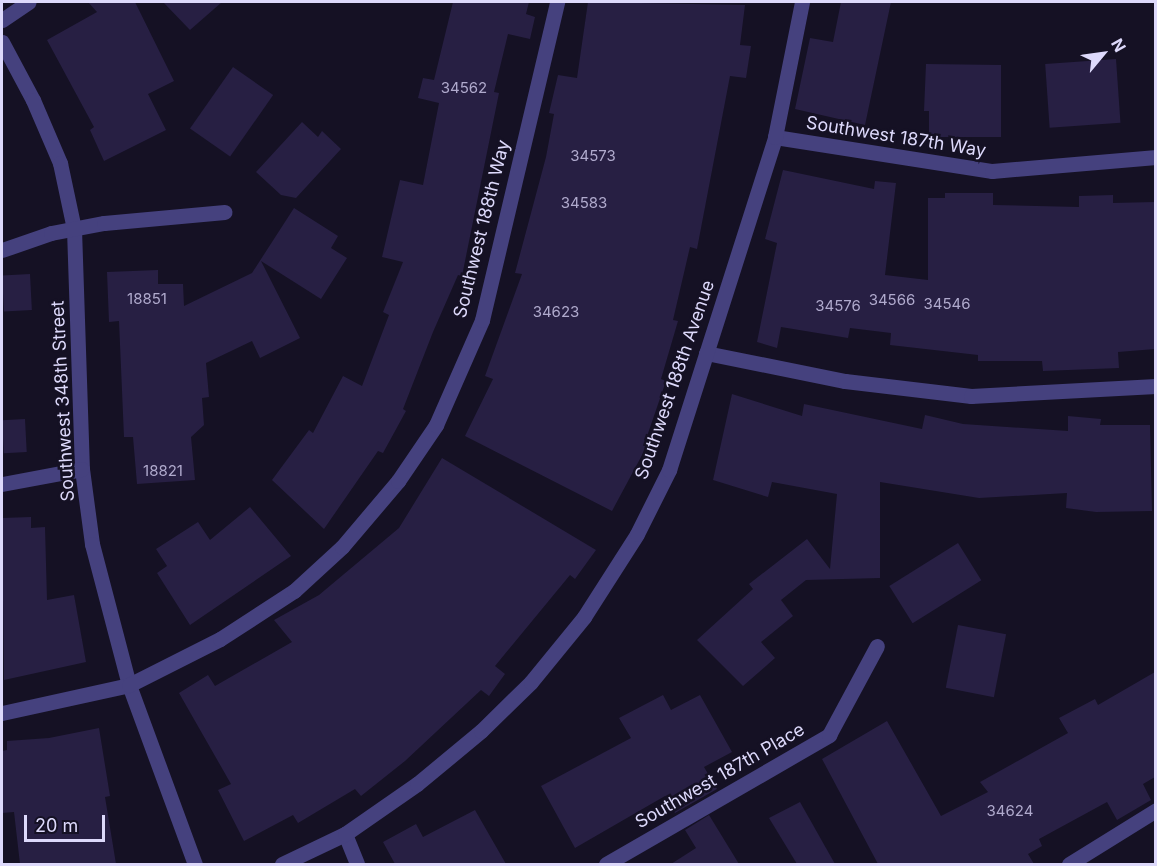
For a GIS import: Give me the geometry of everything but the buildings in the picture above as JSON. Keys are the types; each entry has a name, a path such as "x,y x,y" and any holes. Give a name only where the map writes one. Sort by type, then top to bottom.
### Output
{"street":[{"path":"2,20 29,2"},
{"name":"Southwest 188th Way","path":"2,713 129,685 220,639 294,591 342,547 398,481 436,425 482,320 557,2"},
{"name":"Southwest 188th Avenue","path":"282,864 345,834 417,784 481,731 531,682 584,616 637,534 669,470 775,137 802,2"},
{"name":"Southwest 348th Street","path":"2,42 33,100 60,163 74,229 82,470 92,544 129,685 195,864"},
{"name":"Southwest 187th Way","path":"775,137 992,171 1155,157"},
{"path":"2,250 74,229 224,212"},
{"path":"706,353 845,381 971,396 1155,386"},
{"path":"2,484 82,470"},
{"name":"Southwest 187th Place","path":"606,864 829,735 877,646"},
{"path":"1069,864 1155,810"},
{"path":"345,834 357,864"}]}
